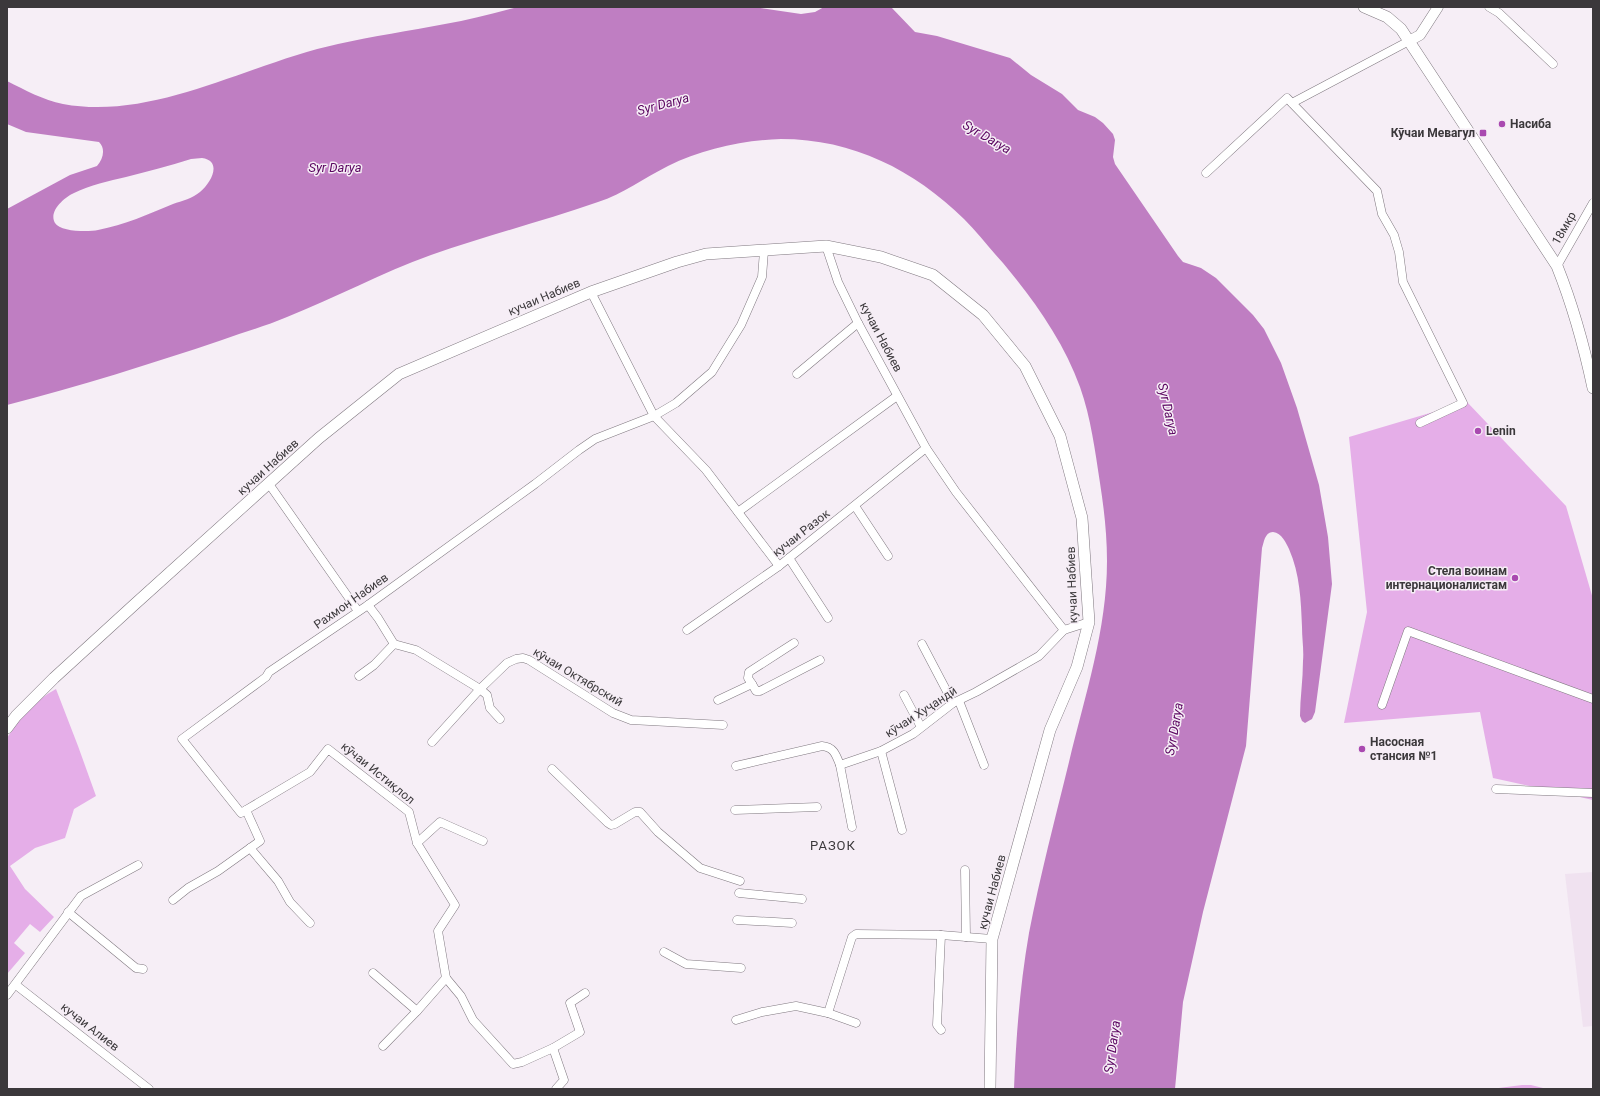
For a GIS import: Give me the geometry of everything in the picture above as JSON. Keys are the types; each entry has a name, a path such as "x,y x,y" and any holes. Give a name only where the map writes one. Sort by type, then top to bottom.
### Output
{"main road":[{"path":"1364,7 1387,17 1401,29 1557,266 1571,302 1593,388"},
{"name":"кучаи Набиев","path":"7,728 16,716 54,678 319,438 399,374 591,292 677,262 706,254 826,246 881,257 933,274 983,315 1025,366 1060,436 1082,518 1089,622 1077,667 1050,730 992,939 990,1089"}],"street":[{"path":"1292,104 1420,35 1438,7"},
{"path":"1489,7 1499,13 1553,64"},
{"path":"1206,173 1287,98 1377,191 1382,214 1394,235 1399,252 1403,282 1420,319 1463,403 1420,423"},
{"name":"18мкр","path":"1557,266 1593,203"},
{"name":"кучаи Набиев","path":"826,246 838,282 858,323 926,448 956,492 1064,630"},
{"path":"654,416 676,403 712,372 741,325 759,284 762,277 764,251"},
{"name":"кучаи Набиев","path":"591,292 654,416 706,470 778,566"},
{"path":"797,374 858,323"},
{"path":"738,512 897,396"},
{"name":"Рахмон Набиев","path":"246,810 241,814 182,739 266,676 269,672 368,605 595,439 654,416"},
{"name":"кучаи Разок","path":"687,630 789,558 926,448"},
{"path":"269,484 358,611"},
{"path":"855,506 888,556"},
{"path":"789,558 828,618"},
{"path":"368,605 394,644 416,650 480,689 487,695 490,708 500,719"},
{"name":"кӯчаи Хуҷандӣ","path":"840,765 881,751 913,734 956,702 1039,656 1064,630 1089,622"},
{"path":"1382,705 1408,631 1593,699"},
{"path":"794,643 749,672 748,678 756,690 760,692 820,660"},
{"path":"359,676 374,665 394,644"},
{"path":"922,644 956,702 984,766"},
{"name":"кӯчаи Октябрский","path":"480,689 507,663 523,658 529,660 614,713 631,720 723,726"},
{"path":"718,700 752,684"},
{"path":"432,742 480,689"},
{"path":"904,695 921,727"},
{"path":"736,766 822,746 829,746 834,750 840,765 852,827"},
{"name":"кӯчаи Истиқлол","path":"246,810 310,772 328,749 409,812 417,843 455,905 438,931 446,978"},
{"path":"881,751 902,830"},
{"path":"552,769 611,825 635,812 640,812 658,832 700,868 740,881"},
{"path":"1496,789 1593,793"},
{"path":"734,810 817,807"},
{"path":"173,900 188,888 218,871 260,841 246,810"},
{"path":"417,843 440,822 483,841"},
{"path":"250,848 278,881 290,902 310,923"},
{"path":"7,995 81,896 138,865"},
{"path":"965,870 966,937"},
{"path":"739,893 802,899"},
{"path":"68,912 136,968 143,969"},
{"path":"737,920 792,923"},
{"path":"828,1013 852,937 856,934 941,935 992,939"},
{"path":"941,935 937,1025 941,1030"},
{"path":"664,952 686,964 741,968"},
{"path":"374,973 417,1011"},
{"path":"383,1046 446,978 461,996 473,1020 513,1064 522,1062 553,1048 580,1032 570,1003 585,993"},
{"name":"кучаи Алиев","path":"16,984 149,1089"},
{"path":"736,1020 762,1012 796,1006 828,1013 856,1023"},
{"path":"553,1048 564,1080 556,1089"}],"shaded area":[{"path":"1467,402 1566,506 1593,599 1593,800 1493,778 1480,712 1344,723 1367,612 1349,437"},
{"path":"56,689 96,796 74,809 65,838 35,848 10,866 25,889 54,917 40,932 30,924 14,943 25,953 7,974 7,738 34,704 48,693"},
{"path":"1593,872 1593,1026 1583,1027 1565,874"},
{"path":"1531,1085 1547,1089 1491,1089"}],"water":[{"name":"Syr Darya","path":"518,7 753,7 801,14 815,12 824,7 891,7 915,32 937,36 1010,58 1031,75 1062,94 1078,110 1095,117 1103,123 1113,134 1115,140 1113,157 1115,164 1178,256 1183,262 1201,268 1216,278 1253,315 1264,329 1281,363 1297,408 1319,485 1328,537 1332,584 1315,712 1312,719 1305,723 1302,721 1300,716 1303,653 1301,607 1296,568 1289,549 1279,534 1270,532 1267,535 1262,548 1246,746 1203,912 1183,1002 1175,1089 1014,1089 1019,1011 1029,933 1048,848 1094,662 1103,612 1107,561 1104,512 1087,411 1080,387 1066,354 1057,338 1026,292 969,224 945,201 903,172 857,151 807,140 781,139 752,141 723,146 681,160 607,199 431,255 305,310 271,323 142,366 7,405 7,209 70,175 97,166 101,160 103,151 99,142 26,132 7,124 7,81 41,97 63,104 98,107 132,104 202,88 304,53 338,44 454,22","holes":["202,158 212,163 213,173 208,183 200,192 187,199 146,215 108,228 88,231 68,230 58,226 53,218 58,205 70,195 80,190 191,159"]}],"place":[{"name":"Насиба","path":"1502,124"},
{"name":"Кӯчаи Мевагул","path":"1483,133"},
{"name":"Lenin","path":"1478,431"},
{"name":"Стела воинам интернационалистам","path":"1515,578"},
{"name":"Насосная стансия №1","path":"1362,749"}],"district":[{"name":"РАЗОК","path":"833,845"}]}
